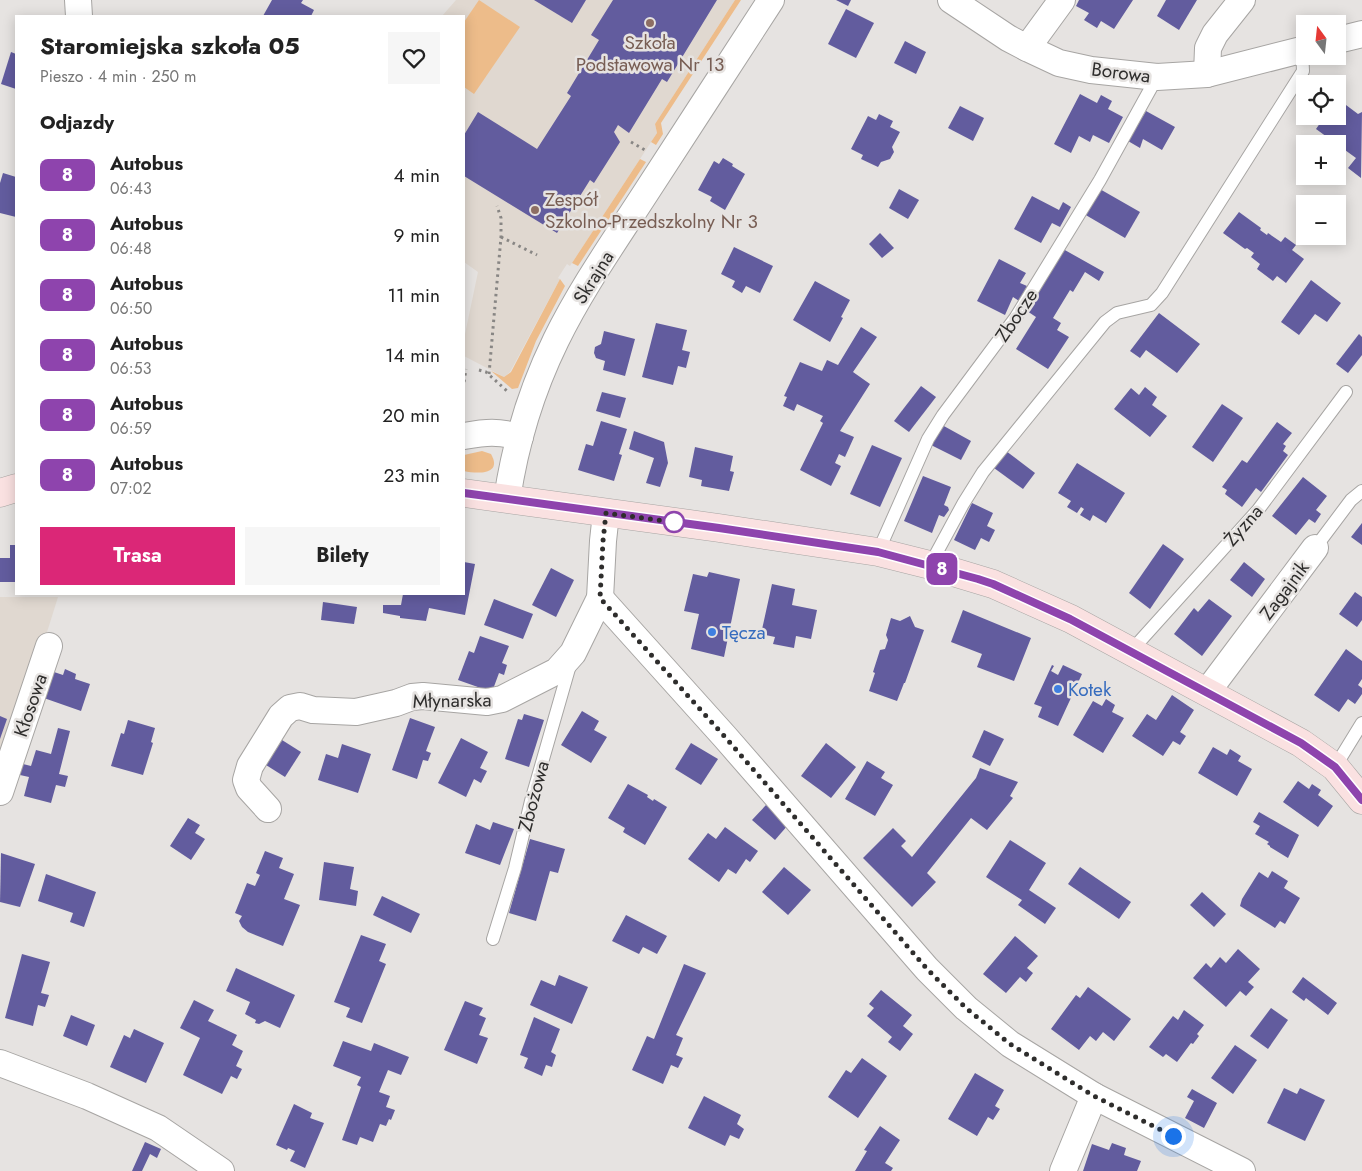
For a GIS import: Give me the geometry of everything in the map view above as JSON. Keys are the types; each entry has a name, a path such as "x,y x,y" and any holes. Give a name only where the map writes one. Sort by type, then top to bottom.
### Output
{"street":[{"path":"78,0 79,15"},
{"name":"Skrajna","path":"507,499 520,437 556,341 580,296 771,0"},
{"name":"Borowa","path":"951,0 1008,38 1027,48 1059,63 1091,70 1157,77 1207,74 1296,51"},
{"path":"1027,48 1062,0"},
{"path":"1207,74 1208,48 1215,34 1242,0"},
{"path":"465,436 483,432 500,432 520,437"},
{"path":"0,493 15,488"},
{"path":"465,493 878,552 993,584 1070,619 1301,743 1335,767 1362,800"},
{"path":"606,513 600,598 725,737 928,970 956,998 1010,1044 1094,1096 1242,1171"},
{"name":"Zagajnik","path":"1207,692 1315,548"},
{"name":"Młynarska","path":"268,809 249,788 246,780 250,766 281,716 290,708 300,706 313,710 356,712 382,707 412,697 423,696 487,702 502,699 557,671 573,653 600,598"},
{"name":"Kłosowa","path":"0,792 49,646"},
{"path":"0,1063 88,1096 158,1128 221,1171"},
{"path":"1063,1171 1094,1096"}],"lane":[{"path":"930,565 963,504 983,472 1105,322 1117,313 1151,304 1162,293 1304,71 1304,65"},
{"name":"Zbocze","path":"878,552 928,439 943,415 1016,317 1100,180 1157,77"},
{"name":"Żyzna","path":"1130,651 1258,510 1346,392"},
{"name":"Zagajnik","path":"1315,548 1351,500 1362,491"},
{"name":"Zbożowa","path":"493,939 515,868 531,801 573,653"},
{"path":"1335,767 1362,723"}],"path":[{"path":"489,374 501,237 501,218 497,206"},
{"path":"501,237 538,255"},
{"path":"465,376 466,369"},
{"path":"479,370 489,374 508,392"}],"shaded area":[{"name":"Zespół Szkolno-Przedszkolny Nr 3","path":"456,0 735,0 655,124 657,133 570,266 567,264 558,278 560,279 510,372 504,377 465,357 465,334 478,272 465,263 465,15 443,15"},
{"path":"479,0 520,27 474,94 465,88 465,21"},
{"path":"735,0 741,0 661,123 663,134 656,145 651,142 657,133 655,124"},
{"path":"640,159 646,162 578,266 572,263"},
{"path":"560,279 565,286 536,341 518,388 512,389 491,371 504,377 511,372"},
{"path":"482,451 491,454 494,466 487,472 465,471 465,455"},
{"path":"0,597 58,597 0,782"}],"building":[{"path":"272,0 303,0 301,3 314,10 312,15 264,15"},
{"path":"534,0 586,0 572,23"},
{"path":"613,0 717,0 667,82 662,79 629,133 618,125 614,132 620,142 594,183 590,180 557,233 465,177 465,133 478,112 537,149 571,96 567,93 599,40 591,35"},
{"path":"836,0 851,0 848,6"},
{"path":"1079,0 1133,0 1114,29 1101,21 1097,28 1084,20 1089,13 1076,6"},
{"path":"1166,0 1197,0 1179,30 1157,16"},
{"path":"846,9 874,23 856,58 828,44"},
{"path":"905,41 926,52 916,74 894,63"},
{"path":"11,52 15,54 15,89 1,84"},
{"path":"1080,94 1097,103 1101,95 1112,101 1108,109 1123,117 1109,143 1093,135 1090,142 1079,136 1071,153 1054,144"},
{"path":"1346,105 1358,114 1362,112 1361,178 1348,168 1356,158 1346,151 1346,135 1324,135 1316,129 1319,125 1346,125"},
{"path":"960,106 984,118 973,141 948,128"},
{"path":"1146,111 1175,127 1162,150 1143,139 1140,148 1128,141"},
{"path":"879,114 893,121 890,127 900,132 892,147 894,152 890,159 881,162 878,167 861,159 863,155 851,149 868,116 876,120"},
{"path":"723,158 745,174 725,210 710,201 712,197 698,190 714,161 719,164"},
{"path":"3,173 15,177 15,217 0,213 0,183"},
{"path":"1098,188 1140,212 1125,238 1084,214"},
{"path":"899,189 919,200 908,219 889,208"},
{"path":"1032,196 1059,210 1063,202 1071,207 1060,227 1052,223 1041,243 1014,229"},
{"path":"1239,212 1261,228 1260,230 1267,235 1268,233 1281,242 1285,237 1296,245 1292,250 1304,259 1286,283 1277,276 1273,281 1257,269 1260,264 1251,257 1254,253 1247,248 1245,249 1223,233"},
{"path":"880,233 894,248 882,258 869,244"},
{"path":"734,247 773,266 760,293 746,286 742,293 732,287 735,281 721,274"},
{"path":"1063,249 1104,272 1099,281 1085,272 1073,292 1070,290 1053,318 1061,323 1057,330 1069,337 1048,369 1016,349 1036,317 1027,311"},
{"path":"999,259 1026,273 1020,283 1027,286 1019,301 1013,297 1005,315 977,301"},
{"path":"1311,280 1341,303 1327,322 1315,314 1299,335 1281,322"},
{"path":"815,281 850,300 830,342 793,320"},
{"path":"1159,313 1200,344 1177,373 1146,350 1140,358 1130,351"},
{"path":"656,323 687,330 682,350 690,352 686,368 678,366 673,385 642,377"},
{"path":"861,327 877,337 853,372 870,384 840,431 854,437 845,457 839,454 835,463 841,466 831,486 800,470 823,423 820,421 823,416 797,404 794,411 783,406 787,397 784,396 800,362 822,371 827,360 838,365"},
{"path":"604,331 635,339 625,376 603,370 605,361 596,358 594,353 595,347 601,344"},
{"path":"1359,334 1362,337 1362,355 1348,373 1336,364"},
{"path":"921,386 936,397 909,432 894,421"},
{"path":"1145,387 1157,397 1152,405 1167,416 1150,437 1114,409 1131,388 1139,395"},
{"path":"602,392 626,398 620,418 596,411"},
{"path":"1222,404 1243,418 1213,462 1192,447"},
{"path":"601,421 627,429 619,454 622,455 614,481 578,470 586,444 593,446"},
{"path":"1277,422 1292,433 1283,444 1286,446 1283,451 1288,455 1261,492 1256,488 1242,507 1225,494 1227,490 1222,487 1242,460 1247,463"},
{"path":"942,425 971,441 961,460 931,445"},
{"path":"634,431 664,442 668,463 660,487 646,483 654,458 629,449"},
{"path":"872,445 902,458 880,507 850,494"},
{"path":"695,447 733,456 730,471 734,472 729,491 701,486 702,480 689,477"},
{"path":"1006,451 1035,473 1023,489 994,468"},
{"path":"1077,463 1125,493 1106,523 1093,515 1090,521 1080,515 1084,509 1081,507 1077,513 1067,507 1071,501 1058,493"},
{"path":"923,476 951,487 944,505 949,510 944,517 939,515 932,533 904,521"},
{"path":"1303,477 1327,496 1316,510 1321,514 1315,523 1309,519 1296,535 1272,516"},
{"path":"972,503 993,513 987,526 995,530 989,542 981,538 975,550 954,540"},
{"path":"1362,523 1362,545 1351,537"},
{"path":"1163,544 1184,559 1150,609 1129,593"},
{"path":"10,545 15,545 15,582 0,582 0,558 10,558"},
{"path":"465,562 475,564 465,615 429,608 426,621 400,618 400,616 383,613 383,605 401,605 403,595 465,595"},
{"path":"1244,562 1265,579 1252,597 1230,580"},
{"path":"551,568 574,580 556,617 532,605"},
{"name":"Tęcza","path":"709,572 740,579 724,657 691,649 699,614 684,611 693,574 707,577"},
{"path":"772,584 795,589 792,605 817,610 811,639 796,636 794,648 773,644 775,637 761,634"},
{"path":"1355,592 1362,597 1362,620 1357,627 1339,614"},
{"path":"494,599 533,614 523,639 484,625"},
{"path":"1209,599 1232,616 1202,656 1174,634 1194,608 1198,612"},
{"path":"323,602 357,607 354,624 321,620"},
{"path":"963,610 1031,638 1014,681 977,667 982,654 951,642"},
{"path":"910,616 915,627 924,630 897,701 869,691 880,650 885,649 888,640 886,635 891,618 900,621"},
{"path":"480,636 509,646 502,663 507,665 504,675 499,673 492,692 458,680 469,651 474,653"},
{"path":"1346,649 1362,661 1362,679 1358,685 1362,688 1362,694 1355,704 1348,699 1339,712 1314,695"},
{"name":"Kotek","path":"1052,665 1054,666 1051,671 1058,675 1063,665 1082,674 1058,726 1038,717 1042,707 1034,704"},
{"path":"65,669 76,674 75,679 90,684 81,711 41,697 51,671 63,675"},
{"path":"1172,695 1194,710 1180,732 1186,736 1180,745 1173,741 1163,756 1132,736 1147,714 1156,720"},
{"path":"1106,699 1115,705 1112,712 1124,718 1103,753 1073,735 1093,701 1102,706"},
{"path":"582,711 599,721 594,730 607,737 591,763 561,745"},
{"path":"524,714 544,720 529,767 505,759 518,719 522,720"},
{"path":"0,716 7,719 0,739"},
{"path":"410,718 435,727 426,751 431,753 428,761 423,760 417,779 392,770"},
{"path":"128,720 155,728 151,742 153,743 143,775 111,766 121,733 124,734"},
{"path":"58,728 70,731 59,774 68,776 65,787 56,785 51,803 24,796 29,777 20,775 23,764 31,766 36,750 51,754"},
{"path":"984,730 1004,739 990,766 972,757"},
{"path":"461,738 488,752 480,768 487,771 481,783 474,779 466,797 438,783"},
{"path":"282,740 301,752 285,777 266,765"},
{"path":"691,743 718,759 701,785 675,769"},
{"path":"826,743 856,767 831,798 801,776"},
{"path":"342,744 371,754 358,793 318,780 326,754 338,758"},
{"path":"1213,747 1227,755 1230,749 1241,756 1238,761 1252,769 1237,796 1198,773"},
{"path":"867,761 885,772 881,778 893,785 875,816 845,799"},
{"path":"980,768 1018,782 1010,796 1013,798 987,830 971,818 927,873 936,882 912,907 863,858 893,828 906,841 901,846 912,857 976,778"},
{"path":"1298,781 1309,789 1312,784 1321,790 1318,795 1333,806 1318,827 1283,802"},
{"path":"628,784 648,795 647,797 653,801 654,799 667,807 645,845 623,832 625,828 608,818"},
{"path":"766,805 788,825 775,840 752,820"},
{"path":"1259,812 1299,835 1288,858 1270,847 1267,844 1269,842 1255,834 1260,826 1253,822"},
{"path":"188,818 200,825 195,833 205,839 191,860 170,846"},
{"path":"493,822 514,829 500,865 465,853 476,824 490,830"},
{"path":"725,827 758,851 750,862 746,859 736,874 728,869 719,882 688,859 708,833 716,839"},
{"path":"530,839 565,849 558,873 550,871 536,921 509,913"},
{"path":"1010,840 1046,863 1029,890 1056,908 1045,924 1018,905 1022,900 986,877"},
{"path":"265,851 283,858 279,868 294,874 284,899 300,905 283,946 248,932 239,921 242,916 235,913 247,883 255,886 260,875 256,873"},
{"path":"1,853 35,864 20,907 0,902"},
{"path":"324,862 354,867 350,889 358,891 356,906 319,900"},
{"path":"784,867 811,890 788,915 762,892"},
{"path":"1080,867 1131,902 1119,919 1068,884"},
{"path":"1272,871 1288,881 1284,888 1300,898 1285,924 1280,921 1275,928 1240,906 1242,899 1259,872 1268,878"},
{"path":"46,874 96,892 84,927 70,922 73,913 38,901"},
{"path":"1202,892 1226,914 1214,927 1190,905"},
{"path":"382,896 420,914 411,933 373,915"},
{"path":"626,915 667,936 657,954 643,947 639,954 612,941"},
{"path":"361,935 386,944 379,961 386,964 362,1023 346,1017 350,1008 334,1002"},
{"path":"1015,936 1038,956 1027,968 1033,973 1026,982 1020,977 1006,993 983,974"},
{"path":"1238,949 1260,969 1248,982 1254,987 1246,996 1240,991 1226,1007 1193,978 1206,963 1211,968 1220,957 1226,963"},
{"path":"22,954 50,962 41,993 49,995 45,1007 38,1005 33,1026 5,1018"},
{"path":"684,964 706,973 676,1035 683,1038 676,1055 683,1058 678,1068 671,1065 663,1084 632,1070 647,1036 654,1039"},
{"path":"236,968 295,995 280,1028 265,1021 259,1024 255,1023 256,1020 245,1014 250,1002 226,991"},
{"path":"559,975 588,987 572,1024 530,1005 541,980 555,986"},
{"path":"1303,977 1337,1003 1328,1015 1306,998 1304,1001 1292,992"},
{"path":"1088,987 1131,1019 1114,1041 1103,1032 1096,1041 1090,1036 1079,1050 1051,1029 1076,995 1080,998"},
{"path":"881,990 912,1015 903,1026 913,1034 900,1051 888,1042 892,1037 867,1016 874,1008 869,1004"},
{"path":"194,1000 214,1010 208,1021 237,1035 232,1045 243,1051 236,1066 242,1069 237,1079 231,1076 222,1094 183,1075 200,1038 180,1028"},
{"path":"465,1001 483,1008 479,1015 486,1018 479,1035 488,1038 477,1064 444,1050"},
{"path":"1271,1008 1288,1020 1268,1049 1250,1036"},
{"path":"1184,1010 1204,1025 1197,1034 1199,1036 1193,1044 1191,1043 1177,1062 1166,1054 1163,1057 1149,1047 1173,1016 1178,1020"},
{"path":"71,1015 95,1025 87,1046 63,1036"},
{"path":"534,1017 560,1029 551,1052 556,1055 552,1067 546,1065 542,1076 524,1068 528,1058 520,1055"},
{"path":"134,1029 164,1043 146,1083 110,1067 124,1035 130,1038"},
{"path":"343,1041 371,1051 374,1043 409,1057 401,1075 388,1070 379,1092 390,1096 386,1107 395,1110 386,1126 380,1124 373,1142 360,1137 357,1145 342,1140 361,1087 357,1085 361,1077 333,1066"},
{"path":"1235,1045 1257,1060 1233,1094 1211,1078"},
{"path":"862,1058 887,1076 858,1118 828,1097 846,1070 851,1073"},
{"path":"975,1073 1004,1090 995,1106 1000,1109 993,1120 988,1117 977,1136 948,1119"},
{"path":"1284,1088 1297,1094 1300,1088 1325,1100 1305,1141 1267,1123"},
{"path":"1192,1089 1217,1103 1204,1128 1185,1118 1194,1101 1187,1097"},
{"path":"704,1096 741,1115 737,1124 744,1129 739,1139 730,1135 725,1146 688,1128"},
{"path":"294,1104 312,1113 310,1118 324,1123 305,1168 290,1161 295,1151 276,1145"},
{"path":"880,1126 900,1140 885,1163 893,1168 891,1171 855,1171 867,1151 864,1150"},
{"path":"145,1142 161,1149 157,1158 150,1154 142,1171 132,1171"},
{"path":"1112,1143 1126,1148 1124,1155 1141,1161 1137,1171 1083,1171 1092,1144 1109,1150"}],"bus line":[{"name":"8","path":"465,493 878,552 993,584 1070,619 1301,743 1335,767 1362,800"}],"place":[{"name":"Szkoła Podstawowa Nr 13","path":"650,23"},
{"name":"Zespół Szkolno-Przedszkolny Nr 3","path":"535,210"},
{"name":"Tęcza","path":"712,632"},
{"name":"Kotek","path":"1058,689"}],"route":[{"path":"674,522 680,523 606,513 600,598 725,737 928,970 966,1008 1010,1044 1094,1096 1173,1136"}]}
